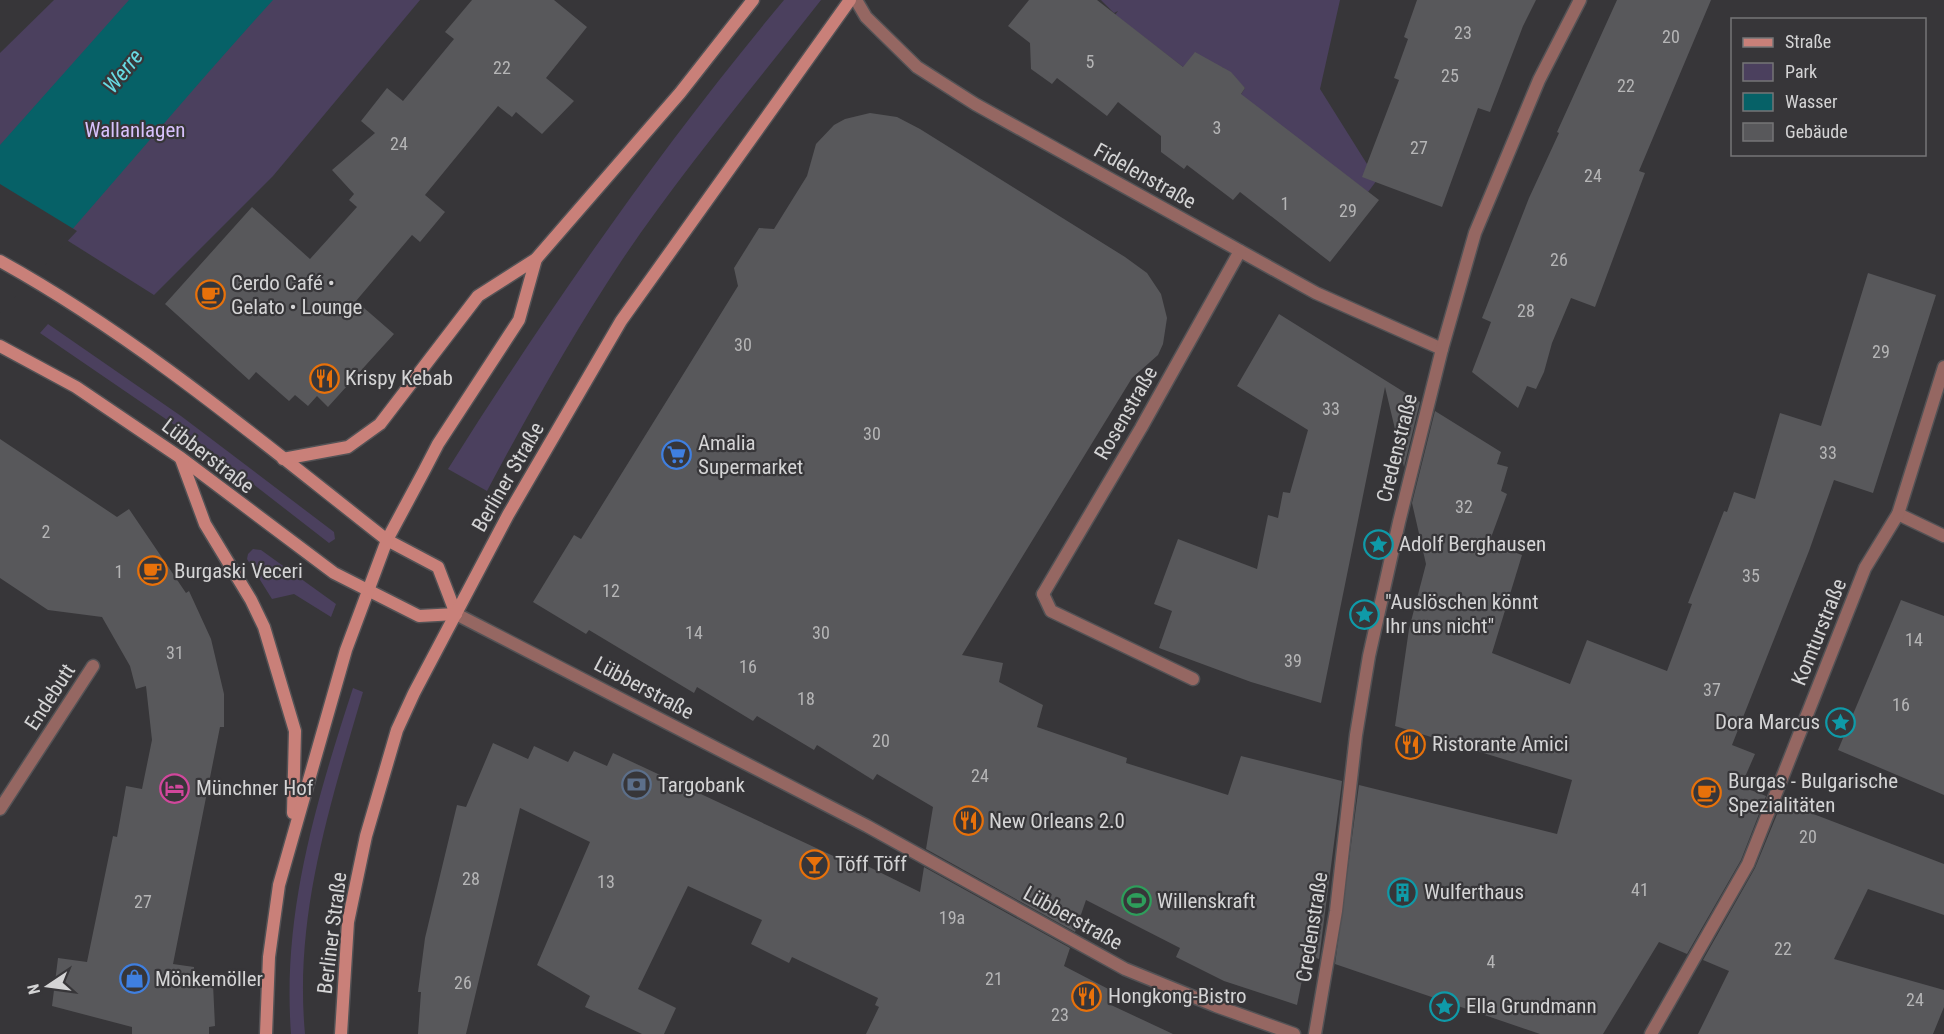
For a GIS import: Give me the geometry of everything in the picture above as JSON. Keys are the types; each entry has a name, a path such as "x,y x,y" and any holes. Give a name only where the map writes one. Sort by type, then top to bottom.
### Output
{"main road":[{"path":"283,459 348,447 370,433 391,412 478,296 536,259 680,93 753,0"},
{"name":"Berliner Straße","path":"341,1034 348,922 366,836 397,730 508,515 621,321 850,0"},
{"path":"266,1034 269,957 279,885 343,656 387,540 438,444 519,320 536,259"},
{"name":"Lübberstraße","path":"0,261 66,300 156,363 387,540 438,567 456,614 419,616 334,573 181,458 76,387 0,346"},
{"path":"181,458 205,524 251,600 270,648 295,731 293,829"}],"street":[{"name":"Fidelenstraße","path":"856,0 866,17 916,67 1015,127 1316,293 1442,349"},
{"name":"Credenstraße","path":"1315,1034 1327,963 1356,735 1369,656 1399,522 1442,349 1475,233 1539,80 1580,0"},
{"name":"Rosenstraße","path":"1193,679 1051,611 1043,594 1141,428 1240,251"},
{"name":"Komturstraße","path":"1651,1034 1748,864 1865,568 1898,514 1944,367"},
{"path":"1898,514 1944,536"},
{"name":"Lübberstraße","path":"456,614 867,826 1125,969 1216,1006 1294,1034"},
{"name":"Endebutt","path":"0,809 93,666"}],"green space":[{"name":"Wallanlagen","path":"54,0 420,0 273,176 154,295 0,198 0,53"},
{"path":"784,0 821,0 694,161 622,260 552,374 487,491 448,469 526,348 608,229 694,113"},
{"path":"1101,0 1340,0 1320,89 1377,180 1368,192 1240,96 1245,88 1222,67 1183,67 1115,15 1118,11 1114,13"},
{"path":"48,324 181,416 334,532 335,539 329,543 195,439 40,333"},
{"path":"253,549 261,550 336,604 331,617 294,594 272,599 247,559"},
{"path":"353,688 363,692 327,818 310,903 303,990 305,1034 291,1034 290,989 297,901 326,773"}],"water":[{"name":"Werre","path":"129,0 273,0 0,310 0,145"}],"pier":[{"path":"0,184 77,231 0,313"}],"building":[{"path":"472,0 554,0 587,27 546,78 574,101 542,134 516,112 512,117 498,106 425,195 445,212 420,242 412,235 356,301 394,334 328,407 317,396 308,406 295,395 289,401 256,372 249,380 165,304 252,207 310,259 357,207 349,200 354,194 332,170 375,133 361,121 387,88 403,101 454,39 445,32"},
{"path":"1029,0 1097,0 1183,67 1195,52 1231,72 1245,88 1241,94 1379,200 1330,262 1240,192 1233,200 1187,165 1184,169 1161,152 1161,136 1118,102 1107,116 1057,78 1052,84 1031,69 1030,43 1008,26"},
{"path":"1417,0 1536,0 1523,26 1490,112 1478,108 1442,207 1362,177 1399,80 1394,78 1408,39 1404,37"},
{"path":"1617,0 1711,0 1639,171 1645,173 1595,307 1571,298 1536,389 1527,386 1518,408 1472,372 1491,322 1482,318 1529,198 1559,133 1557,132"},
{"path":"870,113 897,117 920,129 1125,257 1147,273 1161,294 1167,318 1163,344 1158,355 1132,378 962,655 1003,663 999,682 1043,705 1037,727 1127,758 1126,763 1228,795 1241,756 1342,781 1319,959 1307,955 1297,1005 1224,981 1176,957 1180,948 1086,900 1075,932 926,849 933,807 877,774 873,780 817,745 814,750 757,716 753,721 697,687 694,693 589,630 586,634 533,602 574,535 581,539 738,286 734,268 759,228 774,229 807,176 816,144 834,125 845,119"},
{"path":"1868,273 1936,295 1873,493 1834,480 1809,551 1732,745 1755,754 1741,786 1766,796 1741,860 1687,954 1659,942 1603,1034 1540,1034 1335,964 1359,785 1557,834 1572,780 1395,726 1409,629 1426,564 1412,503 1435,411 1501,452 1497,464 1508,467 1501,491 1507,494 1489,543 1522,555 1492,653 1570,684 1587,640 1667,671 1692,604 1688,603 1724,511 1727,512 1734,492 1755,499 1780,413 1821,426"},
{"path":"1279,314 1420,402 1404,467 1385,387 1321,703 1251,682 1159,648 1172,611 1154,604 1178,539 1257,569 1268,515 1278,518 1283,492 1290,493 1308,430 1237,386"},
{"path":"0,439 117,517 129,509 186,593 189,591 211,639 224,694 224,727 220,727 173,964 194,967 194,982 213,984 215,1026 209,1027 209,1034 132,1034 132,1027 52,1006 58,958 87,962 113,836 117,837 126,786 142,789 152,740 146,686 136,689 130,666 102,617 48,610 0,578"},
{"path":"1901,600 1944,616 1944,795 1838,750"},
{"path":"493,743 528,759 534,746 568,762 574,751 607,766 613,753 859,868 861,863 920,892 924,867 1070,948 1064,966 1116,993 1111,1005 1173,1034 866,1034 879,1007 875,1005 878,998 792,957 789,963 751,944 762,920 688,886 638,989 676,1008 664,1034 642,1034 585,1007 590,996 537,965 590,842 520,808 466,1034 418,1034 421,992 418,992 425,938 457,805 466,807"},
{"path":"1782,802 1944,864 1944,915 1868,889 1834,959 1944,990 1944,1007 1933,1034 1698,1034 1729,971 1703,960 1755,868"}],"place":[{"name":"Cerdo Café • Gelato • Lounge","path":"210,295"},
{"name":"Krispy Kebab","path":"324,378"},
{"name":"Amalia Supermarket","path":"677,455"},
{"name":"Adolf Berghausen","path":"1378,544"},
{"name":"Burgaski Veceri","path":"153,571"},
{"name":"\"Auslöschen könnt Ihr uns nicht\"","path":"1364,614"},
{"name":"Dora Marcus","path":"1841,722"},
{"name":"Ristorante Amici","path":"1411,744"},
{"name":"Targobank","path":"637,785"},
{"name":"Münchner Hof","path":"175,788"},
{"name":"Burgas - Bulgarische Spezialitäten","path":"1707,793"},
{"name":"New Orleans 2.0","path":"968,821"},
{"name":"Töff Töff","path":"814,864"},
{"name":"Wulferthaus","path":"1403,892"},
{"name":"Willenskraft","path":"1136,901"},
{"name":"Mönkemöller","path":"134,979"},
{"name":"Hongkong-Bistro","path":"1087,996"},
{"name":"Ella Grundmann","path":"1445,1006"}]}
